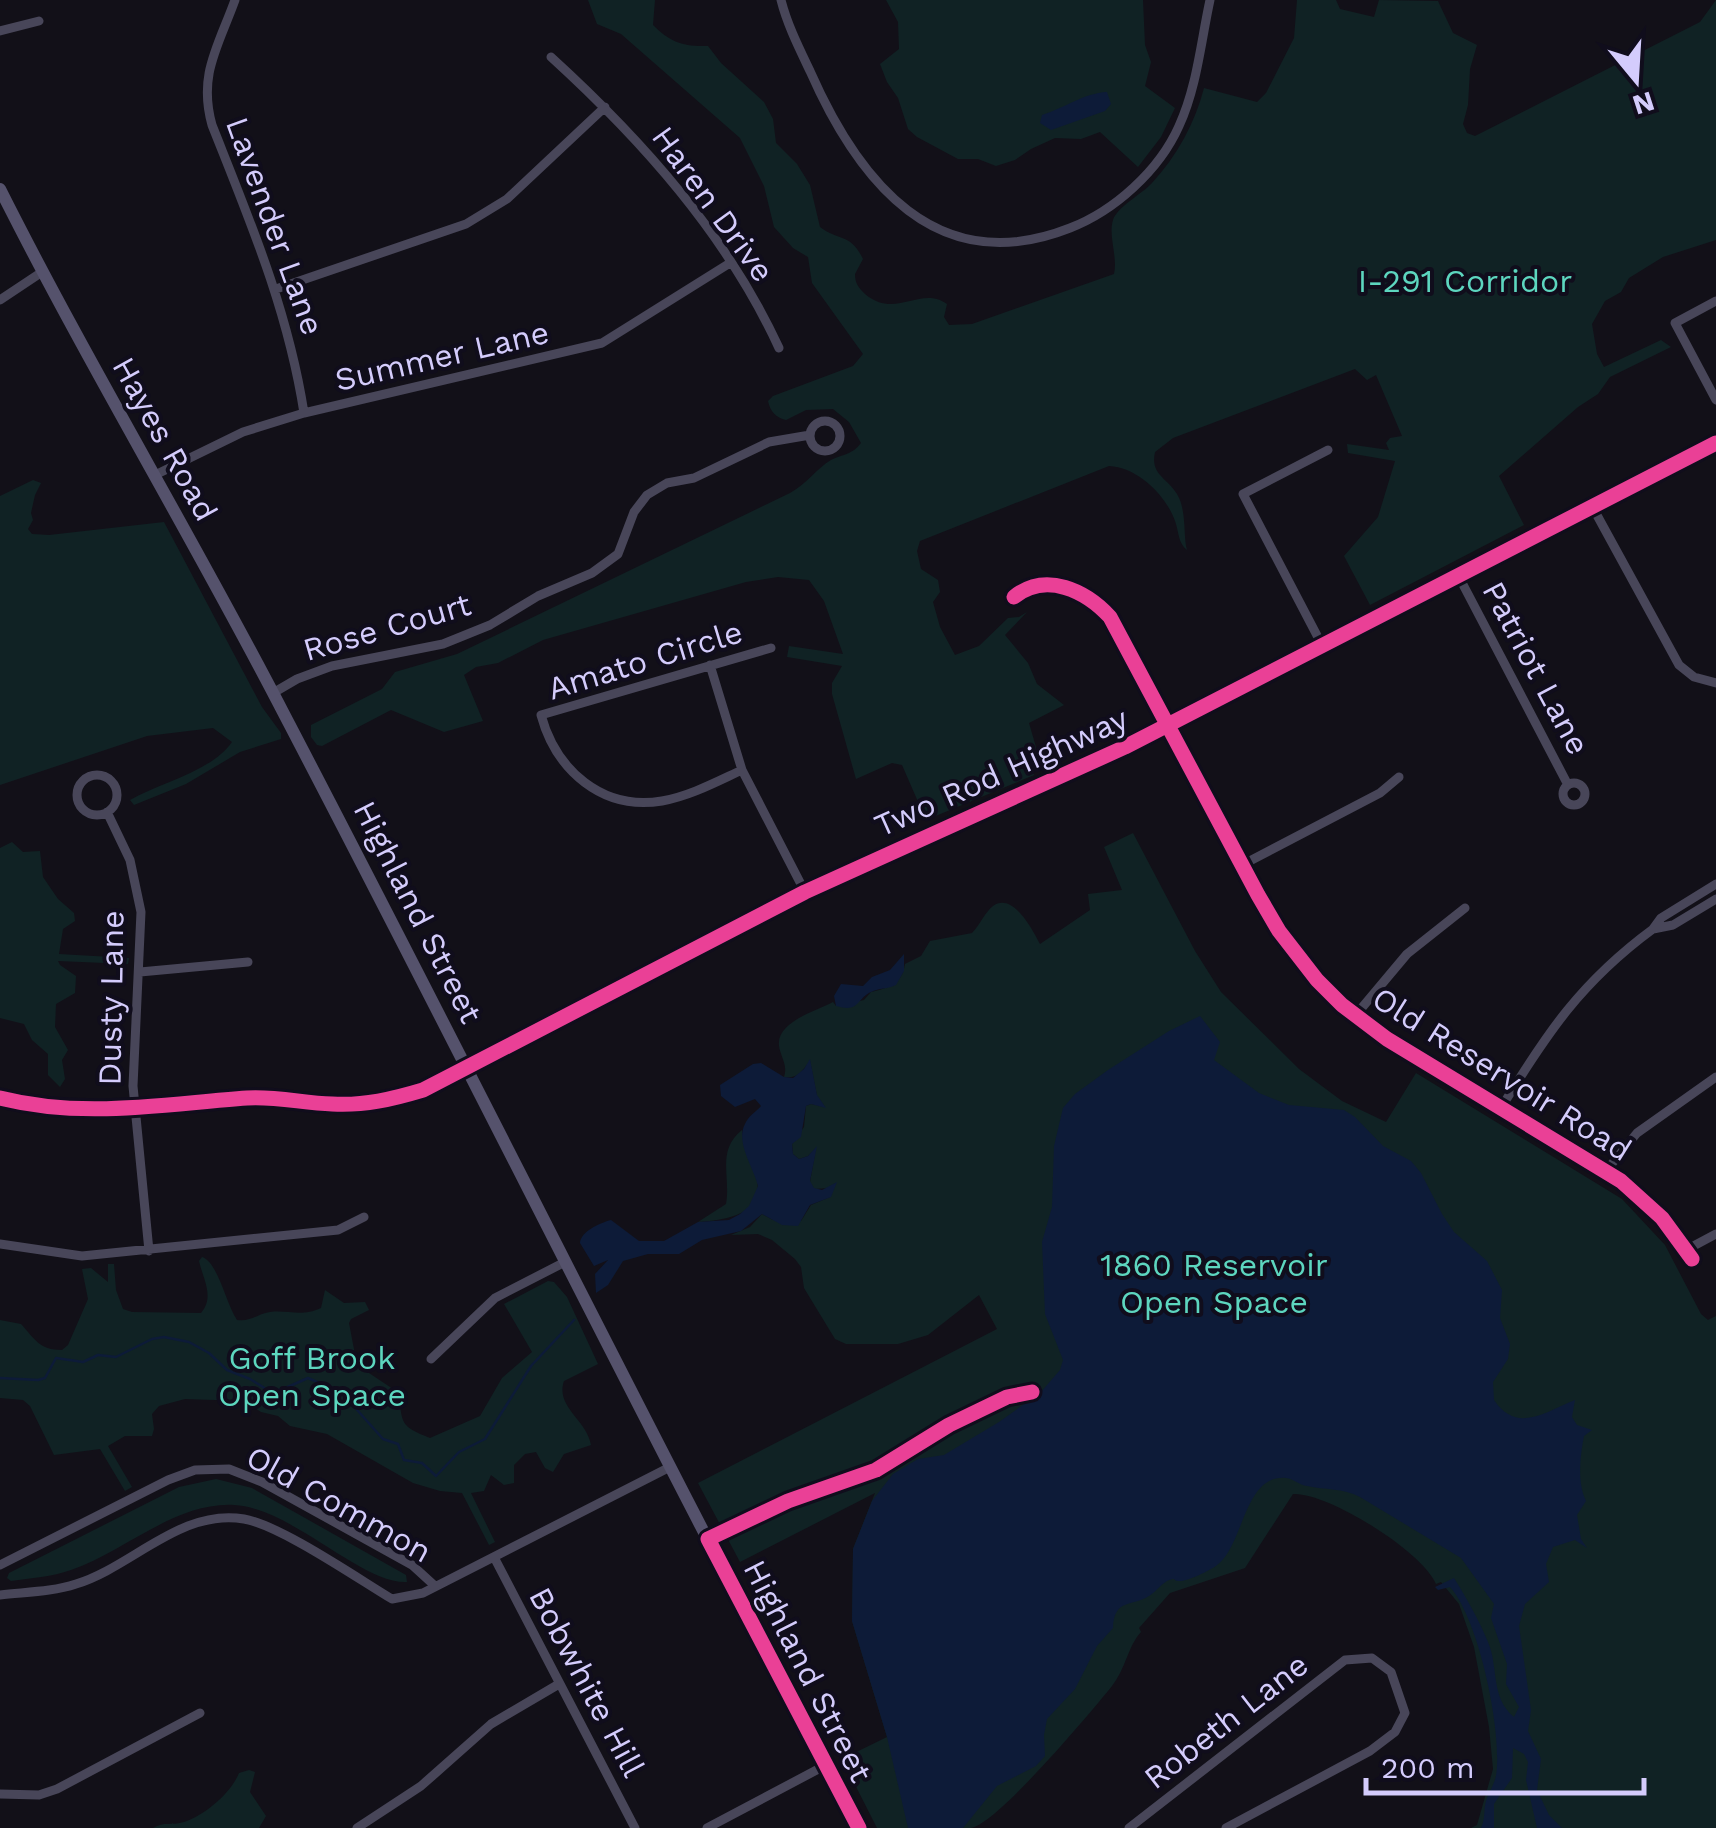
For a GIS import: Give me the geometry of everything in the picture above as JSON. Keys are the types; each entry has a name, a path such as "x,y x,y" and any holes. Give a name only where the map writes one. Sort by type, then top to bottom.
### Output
{"main road":[{"name":"Hayes Road","path":"0,188 285,716"},
{"name":"Highland Street","path":"285,716 859,1828"}],"street":[{"name":"Lavender Lane","path":"235,0 208,74 204,97 276,289 295,356 304,413"},
{"path":"781,0 826,108 862,167 892,200 928,223 965,238 1004,242 1045,238 1083,223 1114,204 1141,180 1179,128 1193,85 1210,0"},
{"path":"0,32 39,20"},
{"name":"Haren Drive","path":"551,57 605,106 682,192 766,320 779,348"},
{"path":"276,289 466,224 508,200 605,106"},
{"name":"Summer Lane","path":"155,476 244,432 304,413 602,343 730,263"},
{"path":"0,300 42,272"},
{"path":"1716,301 1675,322 1716,400"},
{"name":"Rose Court","path":"273,693 332,666 443,644 490,625 538,596 592,573 618,554 634,512 647,494 667,483 694,478 769,442 810,436"},
{"name":"Two Rod Highway","path":"0,1098 34,1107 134,1110 250,1098 362,1104 423,1090 806,892 1057,780 1167,726 1716,442"},
{"path":"1322,645 1243,494 1328,450"},
{"path":"1592,506 1672,656 1694,677 1716,682"},
{"name":"Patriot Lane","path":"1458,575 1568,784"},
{"name":"Old Reservoir Road","path":"1014,597 1030,587 1061,586 1084,595 1102,609 1116,627 1242,866 1291,948 1316,980 1355,1016 1606,1171 1650,1204 1689,1254 1716,1234"},
{"name":"Amato Circle","path":"742,770 660,802 631,802 603,796 581,781 558,757 541,715 772,648"},
{"path":"710,665 742,770 806,892"},
{"name":"Dusty Lane","path":"102,775 114,784 116,800 107,812 92,814 79,805 77,789 87,777 102,775"},
{"path":"1242,866 1380,794 1399,777"},
{"name":"Dusty Lane","path":"107,812 138,887 142,930 134,1110 149,1250"},
{"path":"1501,1108 1577,994 1661,918 1716,884"},
{"path":"1653,929 1672,925 1716,899"},
{"path":"1355,1016 1407,954 1465,908"},
{"path":"140,972 248,962"},
{"path":"1606,1171 1637,1133 1716,1077"},
{"path":"0,1244 82,1256 338,1230 364,1217"},
{"path":"431,1360 494,1298 566,1262"},
{"name":"Old Common","path":"0,1595 78,1584 187,1526 231,1518 247,1519 277,1531 392,1599 410,1598 670,1467"},
{"name":"Old Common","path":"0,1566 168,1480 195,1470 229,1469 262,1482 412,1565 435,1586"},
{"name":"Bobwhite Hill","path":"494,1559 635,1828"},
{"name":"Robeth Lane","path":"1130,1828 1345,1660 1372,1658 1391,1672 1405,1713 1395,1732 1370,1752 1226,1828"},
{"path":"357,1828 421,1786 491,1724 559,1684"},
{"path":"0,1794 39,1795 57,1789 200,1713"},
{"path":"708,1828 826,1765"}],"green space":[{"name":"I-291 Corridor","path":"588,0 655,0 653,25 659,31 691,46 708,46 764,102 773,119 776,143 797,164 810,185 820,227 849,241 858,251 863,259 855,274 860,289 887,304 937,299 947,304 944,317 949,325 972,324 1114,274 1115,215 1152,183 1169,162 1190,126 1204,88 1257,102 1266,93 1294,38 1297,0 1336,0 1340,9 1374,17 1379,0 1438,1 1453,33 1477,45 1463,124 1467,133 1475,136 1700,22 1716,0 1716,240 1663,257 1629,278 1621,292 1605,301 1592,324 1597,354 1604,367 1661,340 1671,347 1610,377 1598,394 1499,476 1524,525 1370,605 1344,556 1378,517 1395,461 1348,453 1347,444 1389,450 1386,443 1390,438 1402,436 1376,375 1367,380 1355,369 1173,438 1155,452 1157,471 1180,500 1187,550 1180,541 1171,511 1158,492 1130,471 1109,466 920,541 917,551 921,569 938,580 940,592 933,602 940,627 955,655 979,646 1008,618 1027,612 1005,635 1028,663 1037,684 1064,705 1029,723 1038,754 1034,775 926,820 902,765 892,763 856,779 832,694 832,683 842,666 787,657 789,646 843,654 824,601 809,580 778,577 746,582 543,640 498,663 476,667 464,675 483,721 444,732 391,710 322,746 317,745 311,737 311,725 382,689 395,672 457,654 790,493 826,463 861,443 849,422 833,409 806,410 786,420 772,411 768,401 773,396 853,366 863,354 812,283 808,257 793,248 774,227 764,186 740,138 621,34 597,24"},
{"path":"886,0 1143,0 1145,45 1151,62 1145,86 1175,108 1161,137 1138,167 1100,132 1081,139 1055,138 996,166 978,159 958,159 908,129 898,98 880,64 899,49 898,22"},
{"path":"33,480 41,483 28,529 32,534 164,522 281,739 240,752 186,784 134,805 130,800 199,769 232,742 213,728 147,736 0,785 0,496"},
{"name":"1860 Reservoir Open Space","path":"1133,833 1221,992 1299,1069 1342,1101 1386,1122 1416,1073 1622,1199 1665,1245 1701,1314 1708,1320 1716,1316 1716,1828 1471,1828 1477,1825 1493,1769 1474,1647 1459,1604 1413,1556 1373,1526 1328,1503 1293,1494 1245,1568 1170,1593 1139,1628 1141,1632 1112,1686 1044,1765 984,1822 971,1828 877,1828 842,1759 887,1737 852,1621 853,1549 875,1493 740,1562 698,1483 997,1329 979,1295 928,1335 898,1344 846,1344 835,1339 804,1288 801,1267 795,1259 758,1234 731,1235 750,1227 762,1214 773,1220 801,1221 811,1205 830,1197 835,1183 829,1188 814,1189 810,1182 816,1148 799,1159 793,1154 792,1144 804,1127 806,1106 825,1107 817,1096 810,1061 796,1075 784,1077 780,1038 790,1024 833,1002 836,1006 864,1000 871,992 893,984 905,964 921,956 930,941 972,933 990,909 1000,903 1021,914 1040,944 1090,910 1088,894 1122,890 1104,847"},
{"path":"12,842 23,852 40,851 43,877 74,913 75,921 63,929 59,954 129,958 128,964 58,961 76,976 75,993 56,1004 55,1027 68,1050 62,1060 65,1079 60,1087 48,1075 48,1054 32,1040 24,1024 0,1018 0,848"},
{"path":"742,1130 756,1176 755,1199 741,1213 698,1222 726,1204 727,1155"},
{"name":"Goff Brook Open Space","path":"202,1257 213,1267 237,1320 270,1312 314,1311 321,1308 325,1290 344,1303 365,1302 369,1310 349,1323 357,1365 399,1393 404,1423 430,1438 480,1416 502,1378 532,1352 504,1304 548,1281 554,1282 567,1297 598,1364 564,1381 562,1390 591,1445 564,1454 553,1472 545,1468 536,1452 525,1454 514,1465 514,1483 504,1485 491,1475 484,1491 471,1493 495,1542 489,1545 462,1493 413,1483 327,1434 290,1426 278,1416 261,1412 244,1401 185,1399 159,1406 152,1414 152,1436 125,1436 108,1446 132,1487 125,1491 100,1449 54,1455 30,1406 23,1400 0,1398 0,1320 21,1324 43,1346 62,1350 68,1345 88,1299 82,1269 91,1268 108,1282 108,1264 114,1264 116,1290 123,1309 201,1313 208,1294 199,1261"},
{"path":"216,1479 252,1488 406,1575 407,1582 369,1571 279,1519 234,1505 191,1511 64,1572 11,1581 7,1578 9,1573 179,1487"},
{"path":"255,1772 250,1792 266,1816 259,1828 153,1828 184,1822 200,1814 224,1795 239,1773"}],"water":[{"path":"1107,92 1111,104 1105,111 1051,130 1040,123 1042,115"},
{"path":"904,954 904,971 896,985 871,992 854,1006 836,1006 834,996 841,984 863,986 872,977 890,970"},
{"path":"1200,1016 1220,1042 1214,1060 1259,1093 1289,1105 1344,1110 1383,1146 1411,1161 1454,1232 1487,1261 1502,1290 1500,1318 1510,1344 1508,1359 1493,1382 1494,1400 1512,1416 1522,1418 1575,1400 1572,1417 1577,1425 1592,1430 1584,1436 1580,1478 1586,1501 1577,1515 1581,1539 1587,1548 1575,1540 1553,1547 1546,1564 1549,1582 1525,1604 1519,1626 1531,1710 1528,1731 1541,1759 1537,1790 1549,1815 1562,1828 1537,1828 1526,1780 1528,1762 1524,1754 1513,1748 1512,1778 1494,1804 1494,1828 1481,1828 1496,1776 1492,1706 1479,1650 1461,1603 1450,1587 1435,1587 1454,1578 1488,1642 1501,1700 1514,1717 1519,1707 1506,1684 1507,1664 1491,1618 1494,1604 1461,1558 1360,1497 1286,1478 1271,1480 1260,1488 1231,1547 1211,1569 1182,1581 1167,1581 1149,1596 1120,1608 1113,1628 1097,1646 1075,1689 1047,1719 1045,1756 1036,1766 997,1786 963,1828 908,1828 887,1737 852,1621 853,1549 872,1501 893,1474 918,1459 944,1455 999,1422 1041,1392 1060,1370 1063,1360 1045,1314 1042,1242 1052,1207 1054,1146 1063,1108 1108,1070"},
{"path":"810,1059 817,1095 826,1108 806,1106 801,1137 792,1144 793,1154 799,1159 808,1156 817,1146 810,1181 814,1188 822,1190 837,1182 831,1197 810,1205 798,1226 782,1225 762,1214 741,1231 702,1240 679,1254 648,1254 623,1261 608,1285 596,1293 595,1274 608,1260 594,1266 580,1243 592,1228 611,1220 639,1241 664,1241 698,1222 729,1220 749,1206 758,1186 742,1139 748,1119 761,1106 755,1099 735,1107 721,1096 720,1085 761,1063 793,1078"}],"waterway":[{"path":"0,1378 38,1380 45,1378 56,1358 83,1362 98,1355 116,1357 152,1339 189,1342 209,1353 227,1370 266,1389 281,1390 308,1378 342,1393 383,1439 398,1444 404,1460 422,1463 436,1476 459,1452 485,1439 531,1366 574,1320"}],"cycle path":[{"path":"0,1098 92,1109 258,1098 344,1104 423,1090 805,892 1125,747 1716,443"},
{"path":"1014,597 1026,589 1052,585 1078,592 1110,617 1279,931 1342,1005 1387,1039 1621,1181 1662,1218 1692,1259"},
{"path":"859,1828 708,1539 788,1501 876,1470 949,1425 1007,1397 1032,1392"}]}
